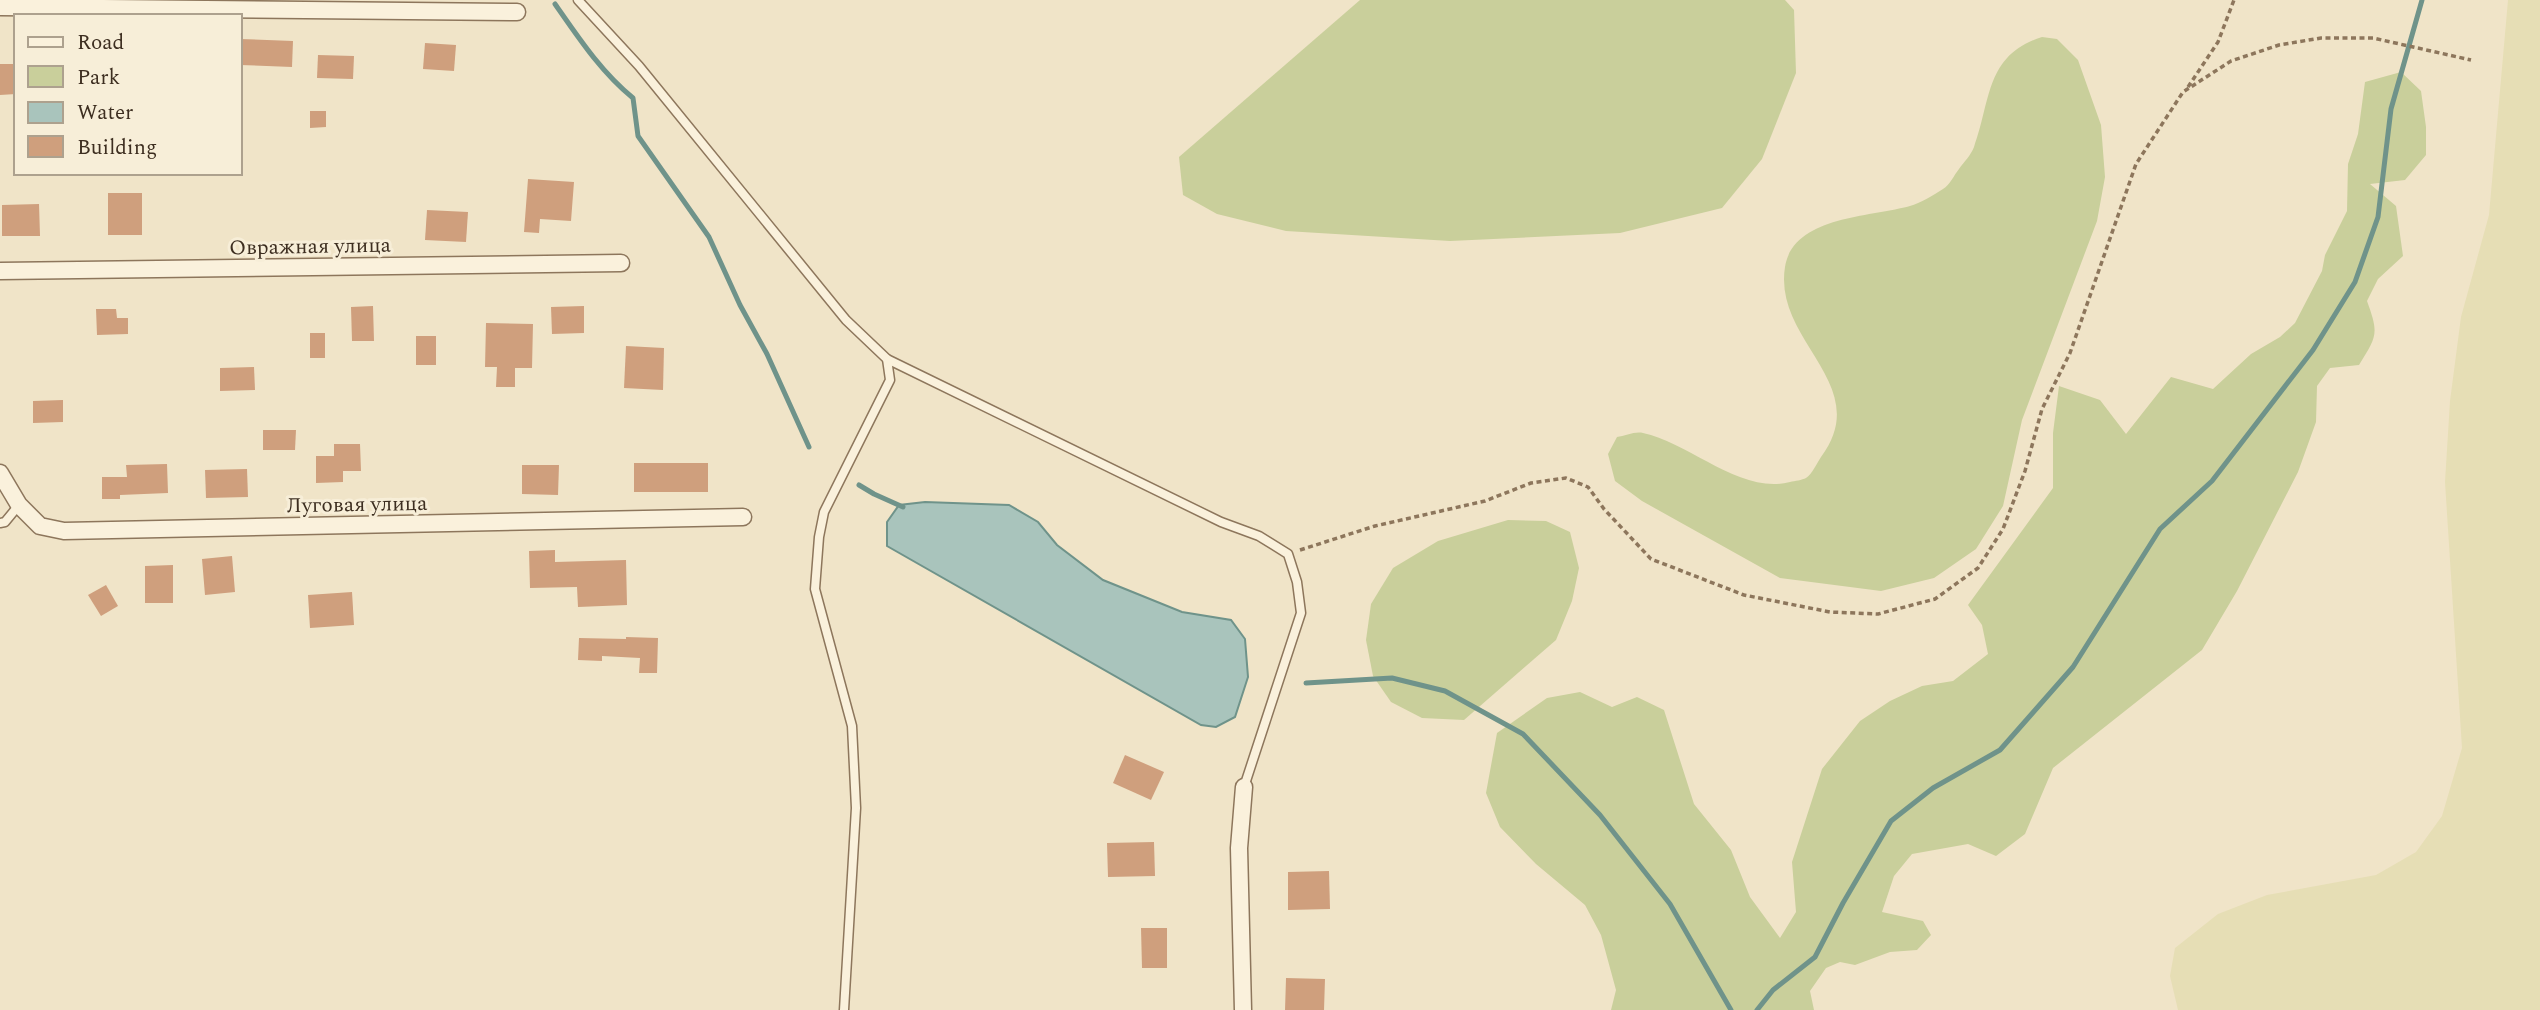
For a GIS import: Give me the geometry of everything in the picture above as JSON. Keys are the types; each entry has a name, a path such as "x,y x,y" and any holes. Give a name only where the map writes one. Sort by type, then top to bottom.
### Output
{"street":[{"path":"0,7 517,12"},
{"name":"Овражная улица","path":"0,271 621,263"},
{"name":"Луговая улица","path":"0,473 19,505 40,526 64,531 743,517"},
{"path":"1244,787 1239,848 1244,1010"}],"lane":[{"path":"578,0 639,66 846,320 887,359 1221,522 1259,536 1288,554 1297,582 1301,614 1244,787"},
{"path":"844,1010 856,808 852,726 815,589 818,537 824,512 890,380 887,359"},
{"path":"0,523 5,522 19,505"}],"path":[{"path":"1288,554 1375,526 1485,501 1531,483 1566,478 1588,487 1604,509 1651,559 1744,595 1830,612 1878,614 1936,599 1978,568 2003,529 2025,471 2042,410 2070,353 2136,164 2218,42 2234,0"},
{"path":"2187,90 2231,61 2279,45 2321,38 2373,38 2471,60"}],"shaded area":[{"path":"2508,0 2540,0 2540,1010 2178,1010 2170,976 2175,948 2218,914 2267,895 2376,875 2416,852 2442,816 2462,748 2445,482 2450,401 2461,317 2489,215"}],"green space":[{"path":"1360,0 1785,0 1794,10 1796,73 1762,159 1722,208 1620,233 1450,241 1286,231 1217,214 1183,195 1179,157"},
{"path":"2042,37 2057,39 2078,60 2101,125 2105,177 2097,221 2022,420 2003,506 1976,549 1934,578 1881,591 1780,578 1642,501 1615,481 1608,454 1617,437 1633,433 1661,439 1734,475 1753,481 1772,484 1808,476 1834,431 1836,407 1830,385 1793,318 1785,294 1785,267 1791,250 1802,238 1818,228 1910,206 1945,187 1973,150 1988,97 2000,68 2010,55 2023,45"},
{"path":"2401,72 2421,91 2426,127 2426,155 2405,180 2370,184 2396,206 2403,256 2378,279 2367,301 2374,334 2373,341 2359,365 2330,368 2317,386 2316,422 2298,472 2237,591 2202,650 2053,768 2025,834 1996,856 1968,844 1912,854 1894,876 1882,912 1923,921 1931,935 1917,950 1890,952 1855,965 1840,962 1826,968 1810,991 1814,1010 1611,1010 1616,990 1601,935 1585,905 1536,864 1500,827 1486,793 1497,733 1547,698 1580,692 1612,707 1637,697 1664,710 1694,804 1731,850 1750,897 1780,938 1796,912 1792,862 1822,769 1860,721 1890,701 1922,686 1953,681 1988,654 1982,625 1968,605 2053,488 2053,433 2059,386 2100,400 2126,434 2171,377 2213,389 2251,354 2280,337 2295,323 2322,271 2325,255 2347,211 2348,164 2358,134 2365,82"},
{"path":"1508,520 1546,521 1570,532 1579,568 1572,601 1556,640 1464,720 1422,718 1391,702 1373,676 1366,640 1371,604 1393,568 1438,541"}],"water":[{"path":"925,502 1009,505 1038,522 1057,545 1103,580 1182,612 1231,620 1245,639 1248,677 1235,717 1216,727 1201,725 887,546 887,522 899,505"}],"building":[{"path":"242,39 293,41 292,67 242,65"},
{"path":"425,43 456,45 454,71 423,69"},
{"path":"318,55 354,56 353,79 317,78"},
{"path":"0,64 14,64 14,94 0,95"},
{"path":"310,111 326,111 326,127 310,128"},
{"path":"528,179 574,182 571,221 540,219 539,233 524,232"},
{"path":"108,193 142,193 142,235 108,235"},
{"path":"39,204 40,236 2,236 2,205"},
{"path":"427,210 468,212 466,242 425,240"},
{"path":"373,306 374,341 352,341 351,307"},
{"path":"584,306 584,333 552,334 551,307"},
{"path":"96,309 116,309 117,318 128,318 128,334 97,335"},
{"path":"486,323 533,324 532,368 515,368 515,387 496,387 497,367 485,367"},
{"path":"310,333 325,333 325,358 310,358"},
{"path":"416,336 436,336 436,365 416,365"},
{"path":"626,346 664,348 663,390 624,388"},
{"path":"254,367 255,390 220,391 220,368"},
{"path":"63,400 63,422 33,423 33,401"},
{"path":"263,430 296,430 295,450 263,450"},
{"path":"334,444 360,444 361,471 343,471 343,482 316,483 316,456 334,456"},
{"path":"634,463 708,463 708,492 634,492"},
{"path":"167,464 168,493 120,495 120,499 102,499 102,477 127,477 126,465"},
{"path":"522,465 559,465 558,495 522,494"},
{"path":"247,469 248,497 206,498 205,470"},
{"path":"555,550 555,562 626,560 627,605 578,607 577,587 530,588 529,551"},
{"path":"232,556 235,592 205,595 202,559"},
{"path":"173,565 173,603 145,603 145,566"},
{"path":"106,585 118,606 101,616 88,595"},
{"path":"352,592 354,625 310,628 308,595"},
{"path":"579,638 658,638 657,673 639,673 640,658 602,656 602,661 578,660"},
{"path":"1125,755 1164,772 1151,800 1113,783"},
{"path":"1154,842 1155,876 1108,877 1107,843"},
{"path":"1329,871 1330,909 1288,910 1288,872"},
{"path":"1141,928 1167,928 1167,968 1142,968"},
{"path":"1286,978 1325,979 1324,1010 1285,1010"}],"waterway":[{"path":"1757,1010 1773,990 1815,957 1891,821 1933,788 2000,750 2073,667 2160,529 2212,481 2313,350 2355,282 2378,217 2391,109 2422,0"},
{"path":"555,4 600,66 633,98 638,136 709,237 809,447"},
{"path":"859,485 903,507"},
{"path":"1306,683 1392,678 1445,691 1523,734 1600,815 1670,904 1731,1010"}]}
